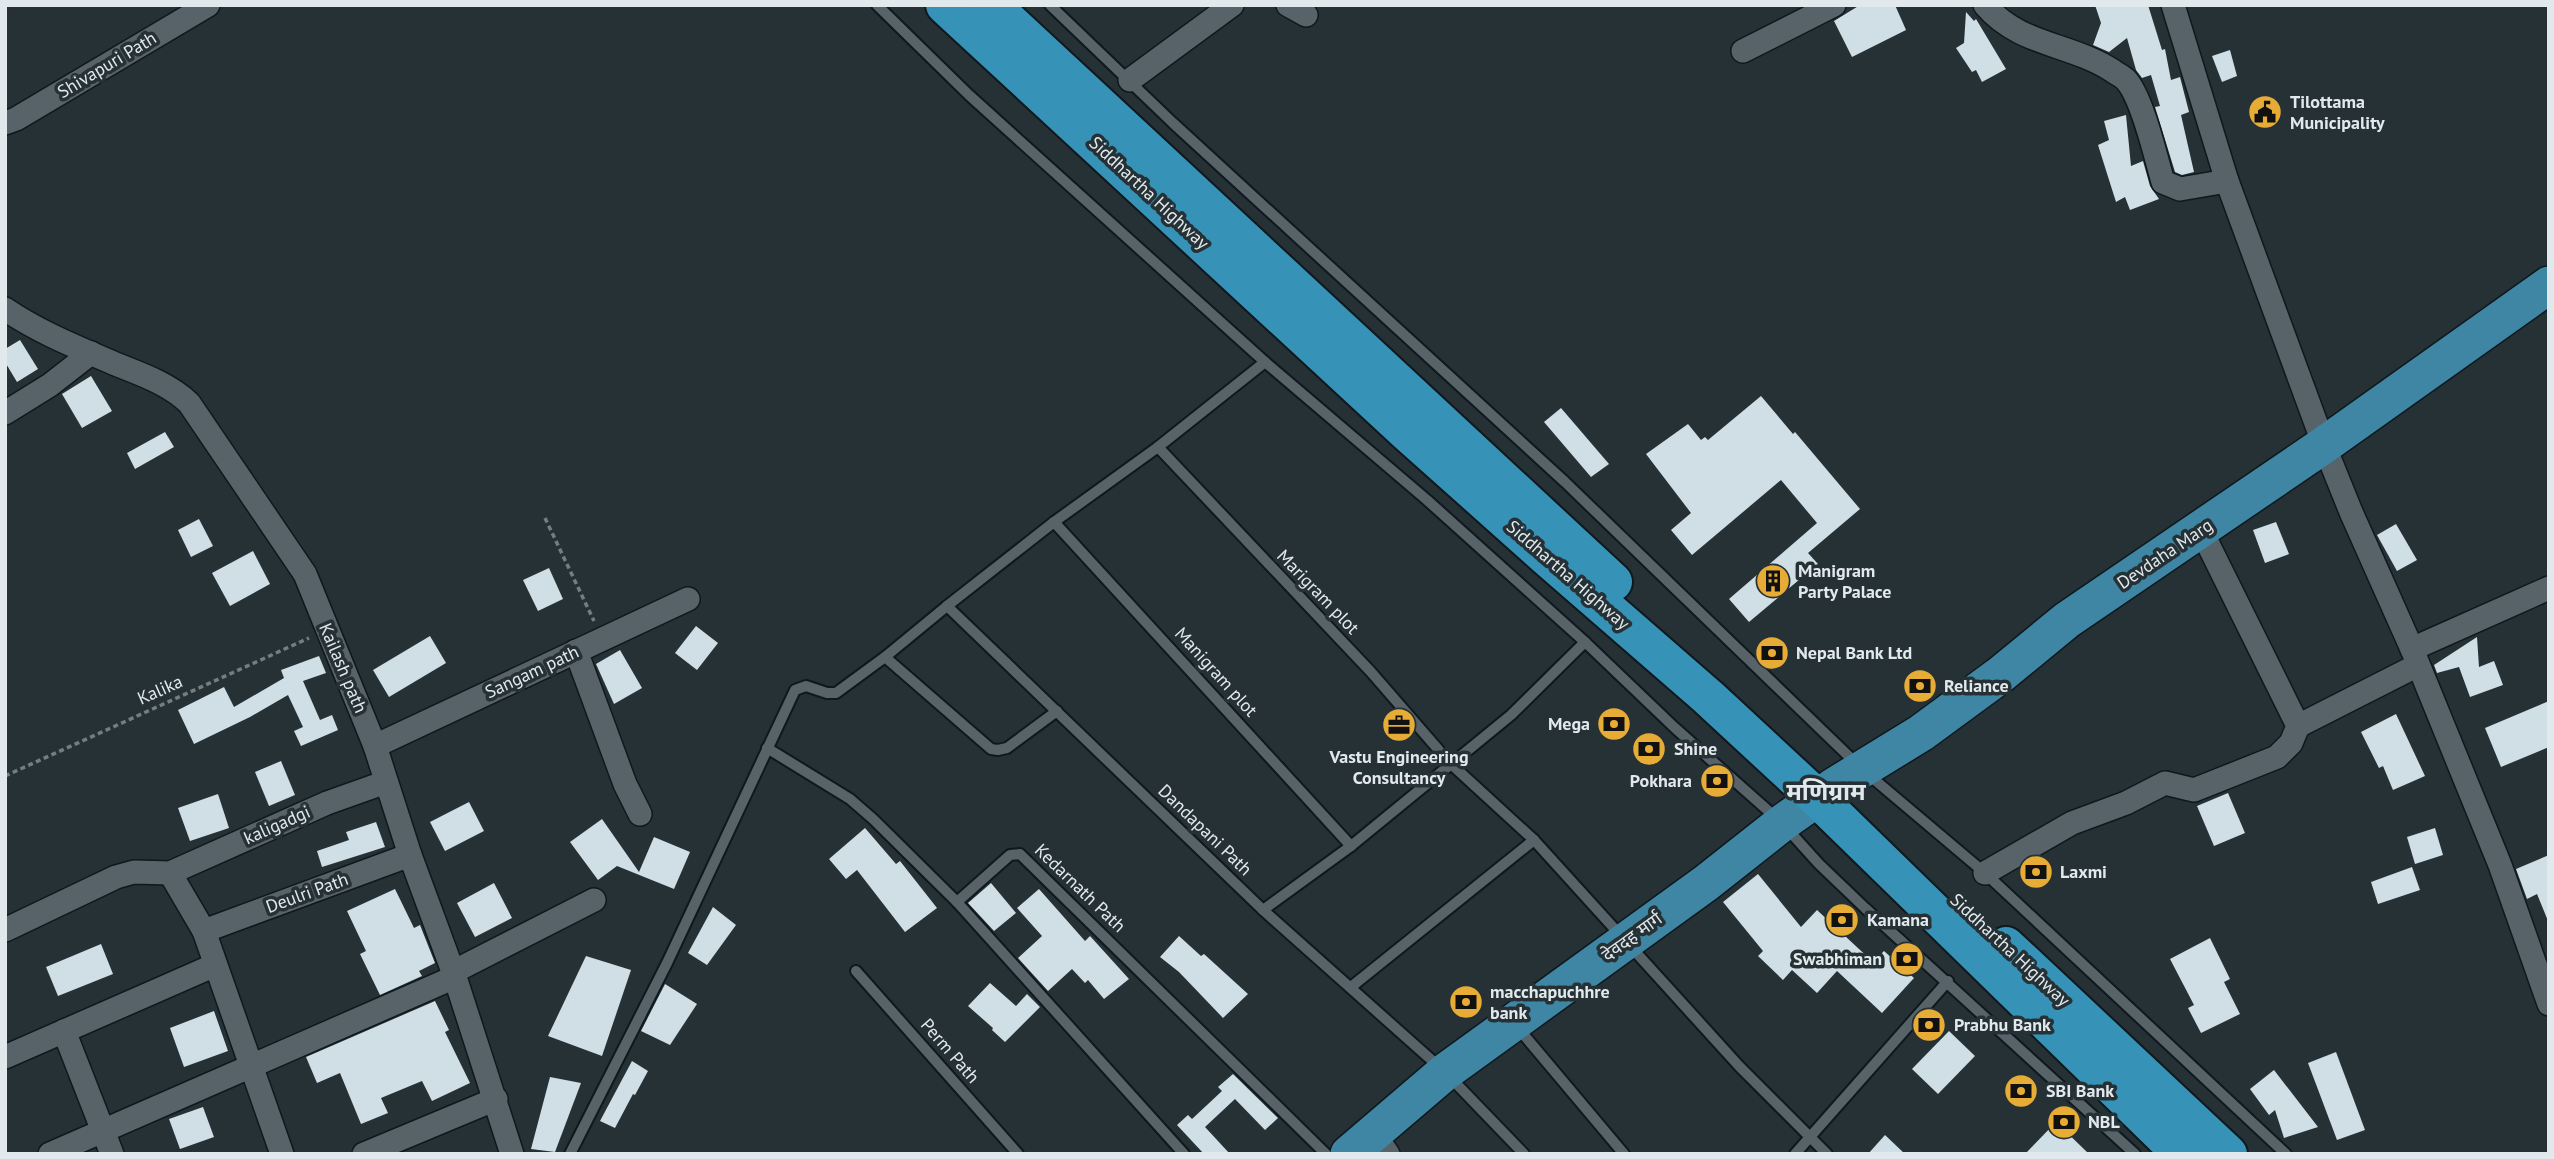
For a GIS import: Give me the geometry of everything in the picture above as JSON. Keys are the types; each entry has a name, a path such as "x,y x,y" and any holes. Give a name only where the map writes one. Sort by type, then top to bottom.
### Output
{"highway":[{"name":"Siddhartha Highway","path":"945,5 1408,433 1708,697 1838,785 2182,1154"},
{"name":"Siddhartha Highway","path":"991,5 1838,785 2228,1154"}],"main road":[{"name":"Devdaha Marg","path":"1782,823 1921,733 2000,675 2067,620 2202,530 2549,285"},
{"name":"देवदह मार्ग","path":"1370,1147 1445,1072 1706,883 1782,823"}],"street":[{"name":"Shivapuri Path","path":"5,124 16,120 208,5"},
{"path":"1130,80 1232,5"},
{"path":"1744,51 1834,5"},
{"path":"1985,5 1998,20 2022,35 2096,60 2127,81 2146,122 2163,182 2180,189 2227,181"},
{"path":"2173,5 2227,181 2324,445 2500,865 2549,1004"},
{"name":"Kailash path","path":"5,309 28,325 162,384 189,403 300,565 375,746 410,855 496,1099 512,1154"},
{"path":"5,413 50,385 91,353"},
{"path":"2202,530 2298,726"},
{"path":"1985,873 2072,823 2126,803 2165,783 2194,790 2277,757 2291,743 2298,726 2415,657 2549,588"},
{"name":"Sangam path","path":"375,746 688,598"},
{"path":"576,652 625,784 640,814"},
{"name":"kaligadgi","path":"170,873 327,803 386,782"},
{"name":"Deulri Path","path":"204,931 410,855"},
{"path":"5,930 116,877 134,872 170,873 204,931 282,1154"},
{"path":"50,1154 454,974 594,900"},
{"path":"5,1057 215,965"},
{"path":"64,1031 112,1154"},
{"path":"364,1154 496,1099"}],"lane":[{"path":"877,5 969,94 1265,362 1427,500 1585,642 1675,728 1782,823 1819,864 1865,908 2135,1154"},
{"path":"1050,5 1183,132 1564,482 1838,785 1985,873 2286,1154"},
{"path":"570,1154 667,963 796,690 806,686 836,693 1054,522 1158,447 1265,362"},
{"name":"Marigram plot","path":"1158,447 1371,672 1450,763 1534,840 1739,1066 1827,1154"},
{"name":"Manigram plot","path":"1054,522 1351,846"},
{"name":"Dandapani Path","path":"947,606 1263,910 1445,1072 1524,1154"},
{"path":"1263,910 1351,846 1511,715 1585,642"},
{"path":"885,657 991,749 1007,748 1057,711"},
{"path":"767,747 850,799 873,819 957,902 1184,1154"},
{"path":"1351,987 1534,840"},
{"name":"Kedarnath Path","path":"957,902 1010,855 1020,854 1326,1154"},
{"name":"Perm Path","path":"856,971 1018,1154"},
{"path":"1795,1154 1808,1136 1948,981"},
{"path":"1514,1023 1623,1154"}],"path":[{"path":"545,518 602,639"},
{"name":"Kalika","path":"5,776 327,631"}],"building":[{"path":"1860,5 1895,5 1906,30 1852,57 1834,21"},
{"path":"2095,5 2148,5 2162,50 2165,49 2171,80 2180,77 2189,112 2181,115 2194,172 2182,175 2175,172 2155,107 2160,106 2151,75 2142,78 2136,70 2127,38 2109,52 2093,45 2101,23"},
{"path":"1966,12 1974,21 1976,19 2006,69 1982,82 1976,70 1972,72 1956,48 1964,43"},
{"path":"2230,50 2237,76 2222,82 2212,56"},
{"path":"2126,115 2131,166 2143,161 2150,186 2159,199 2130,210 2125,197 2116,202 2098,145 2109,140 2104,121"},
{"path":"20,340 38,369 17,382 5,362 5,349"},
{"path":"91,376 112,411 82,428 62,394"},
{"path":"1761,396 1860,509 1808,553 1818,564 1749,622 1729,599 1817,523 1781,480 1692,555 1671,530 1691,513 1646,454 1688,424 1701,440 1705,437 1708,440"},
{"path":"1561,408 1609,464 1591,477 1544,422"},
{"path":"165,432 174,447 135,469 127,453"},
{"path":"199,519 213,546 191,557 178,530"},
{"path":"2276,522 2289,554 2265,563 2253,530"},
{"path":"2396,524 2417,560 2397,571 2377,535"},
{"path":"253,551 270,584 230,606 212,573"},
{"path":"549,568 563,599 538,611 523,580"},
{"path":"696,626 718,643 697,670 675,653"},
{"path":"430,636 446,663 389,697 373,670"},
{"path":"2477,637 2479,667 2494,661 2503,685 2470,697 2459,667 2437,673 2434,665"},
{"path":"620,650 642,688 614,704 596,664"},
{"path":"319,656 326,673 303,681 320,720 332,715 338,730 301,746 294,731 303,727 288,695 194,744 178,710 224,687 234,707 284,678 281,670"},
{"path":"2549,701 2549,747 2501,767 2485,728"},
{"path":"2396,714 2425,776 2393,790 2383,766 2379,768 2361,732"},
{"path":"281,761 295,795 269,806 255,772"},
{"path":"2228,793 2245,833 2214,846 2197,806"},
{"path":"218,794 229,828 190,841 178,808"},
{"path":"469,802 484,831 445,851 430,822"},
{"path":"602,819 639,872 654,837 690,852 674,889 617,866 598,880 570,842"},
{"path":"376,822 385,847 322,867 317,851 349,840 346,832"},
{"path":"865,828 896,864 900,861 937,908 905,932 857,870 846,879 829,859"},
{"path":"2435,828 2443,855 2415,864 2407,837"},
{"path":"2549,855 2548,921 2537,894 2527,899 2516,869"},
{"path":"2412,867 2420,890 2378,904 2371,882"},
{"path":"1758,874 1801,927 1817,910 1873,962 1884,951 1914,978 1882,1013 1837,971 1817,993 1792,970 1783,980 1758,956 1763,951 1723,902"},
{"path":"494,883 512,918 475,937 457,903"},
{"path":"991,883 1016,913 994,931 968,903"},
{"path":"395,889 414,928 420,925 435,963 419,971 422,976 380,995 360,954 366,951 347,911"},
{"path":"1039,889 1085,941 1090,936 1129,979 1104,999 1088,980 1085,983 1072,969 1048,991 1018,958 1042,936 1017,908"},
{"path":"713,907 736,925 707,965 688,953"},
{"path":"1179,936 1201,956 1204,954 1248,994 1223,1018 1179,972 1160,957"},
{"path":"2210,938 2230,979 2224,982 2240,1014 2201,1033 2188,1008 2194,1005 2170,959"},
{"path":"101,944 113,974 58,996 46,967"},
{"path":"586,956 631,970 602,1056 548,1036"},
{"path":"990,983 1016,1006 1027,994 1040,1007 1005,1042 968,1006"},
{"path":"665,984 697,1004 670,1045 641,1031"},
{"path":"435,1001 449,1030 445,1032 470,1083 432,1101 422,1081 381,1098 388,1113 361,1124 340,1073 317,1083 306,1057"},
{"path":"214,1011 228,1051 184,1067 170,1028"},
{"path":"1949,1031 1975,1056 1938,1094 1912,1069"},
{"path":"2336,1052 2365,1130 2337,1140 2308,1063"},
{"path":"632,1061 648,1071 615,1128 600,1121"},
{"path":"2274,1070 2318,1127 2284,1138 2275,1110 2269,1115 2250,1089"},
{"path":"1233,1074 1278,1118 1265,1130 1235,1099 1205,1127 1230,1154 1204,1154 1177,1125 1188,1115 1192,1119 1222,1091 1218,1087"},
{"path":"550,1077 581,1083 555,1152 531,1149"},
{"path":"203,1107 214,1137 180,1149 169,1119"},
{"path":"2056,1122 2089,1154 2025,1154"},
{"path":"1885,1135 1905,1154 1868,1154"}],"place":[{"name":"Tilottama Municipality","path":"2265,112"},
{"name":"Manigram Party Palace","path":"1773,581"},
{"name":"Nepal Bank Ltd","path":"1772,653"},
{"name":"Reliance","path":"1920,686"},
{"name":"Mega","path":"1614,724"},
{"name":"Vastu Engineering Consultancy","path":"1399,725"},
{"name":"Shine","path":"1649,749"},
{"name":"Pokhara","path":"1717,781"},
{"name":"Laxmi","path":"2036,872"},
{"name":"Kamana","path":"1842,920"},
{"name":"Swabhiman","path":"1907,959"},
{"name":"macchapuchhre bank","path":"1466,1002"},
{"name":"Prabhu Bank","path":"1929,1025"},
{"name":"SBI Bank","path":"2021,1091"},
{"name":"NBL","path":"2064,1122"}],"district":[{"name":"मणिग्राम","path":"1826,792"}]}
